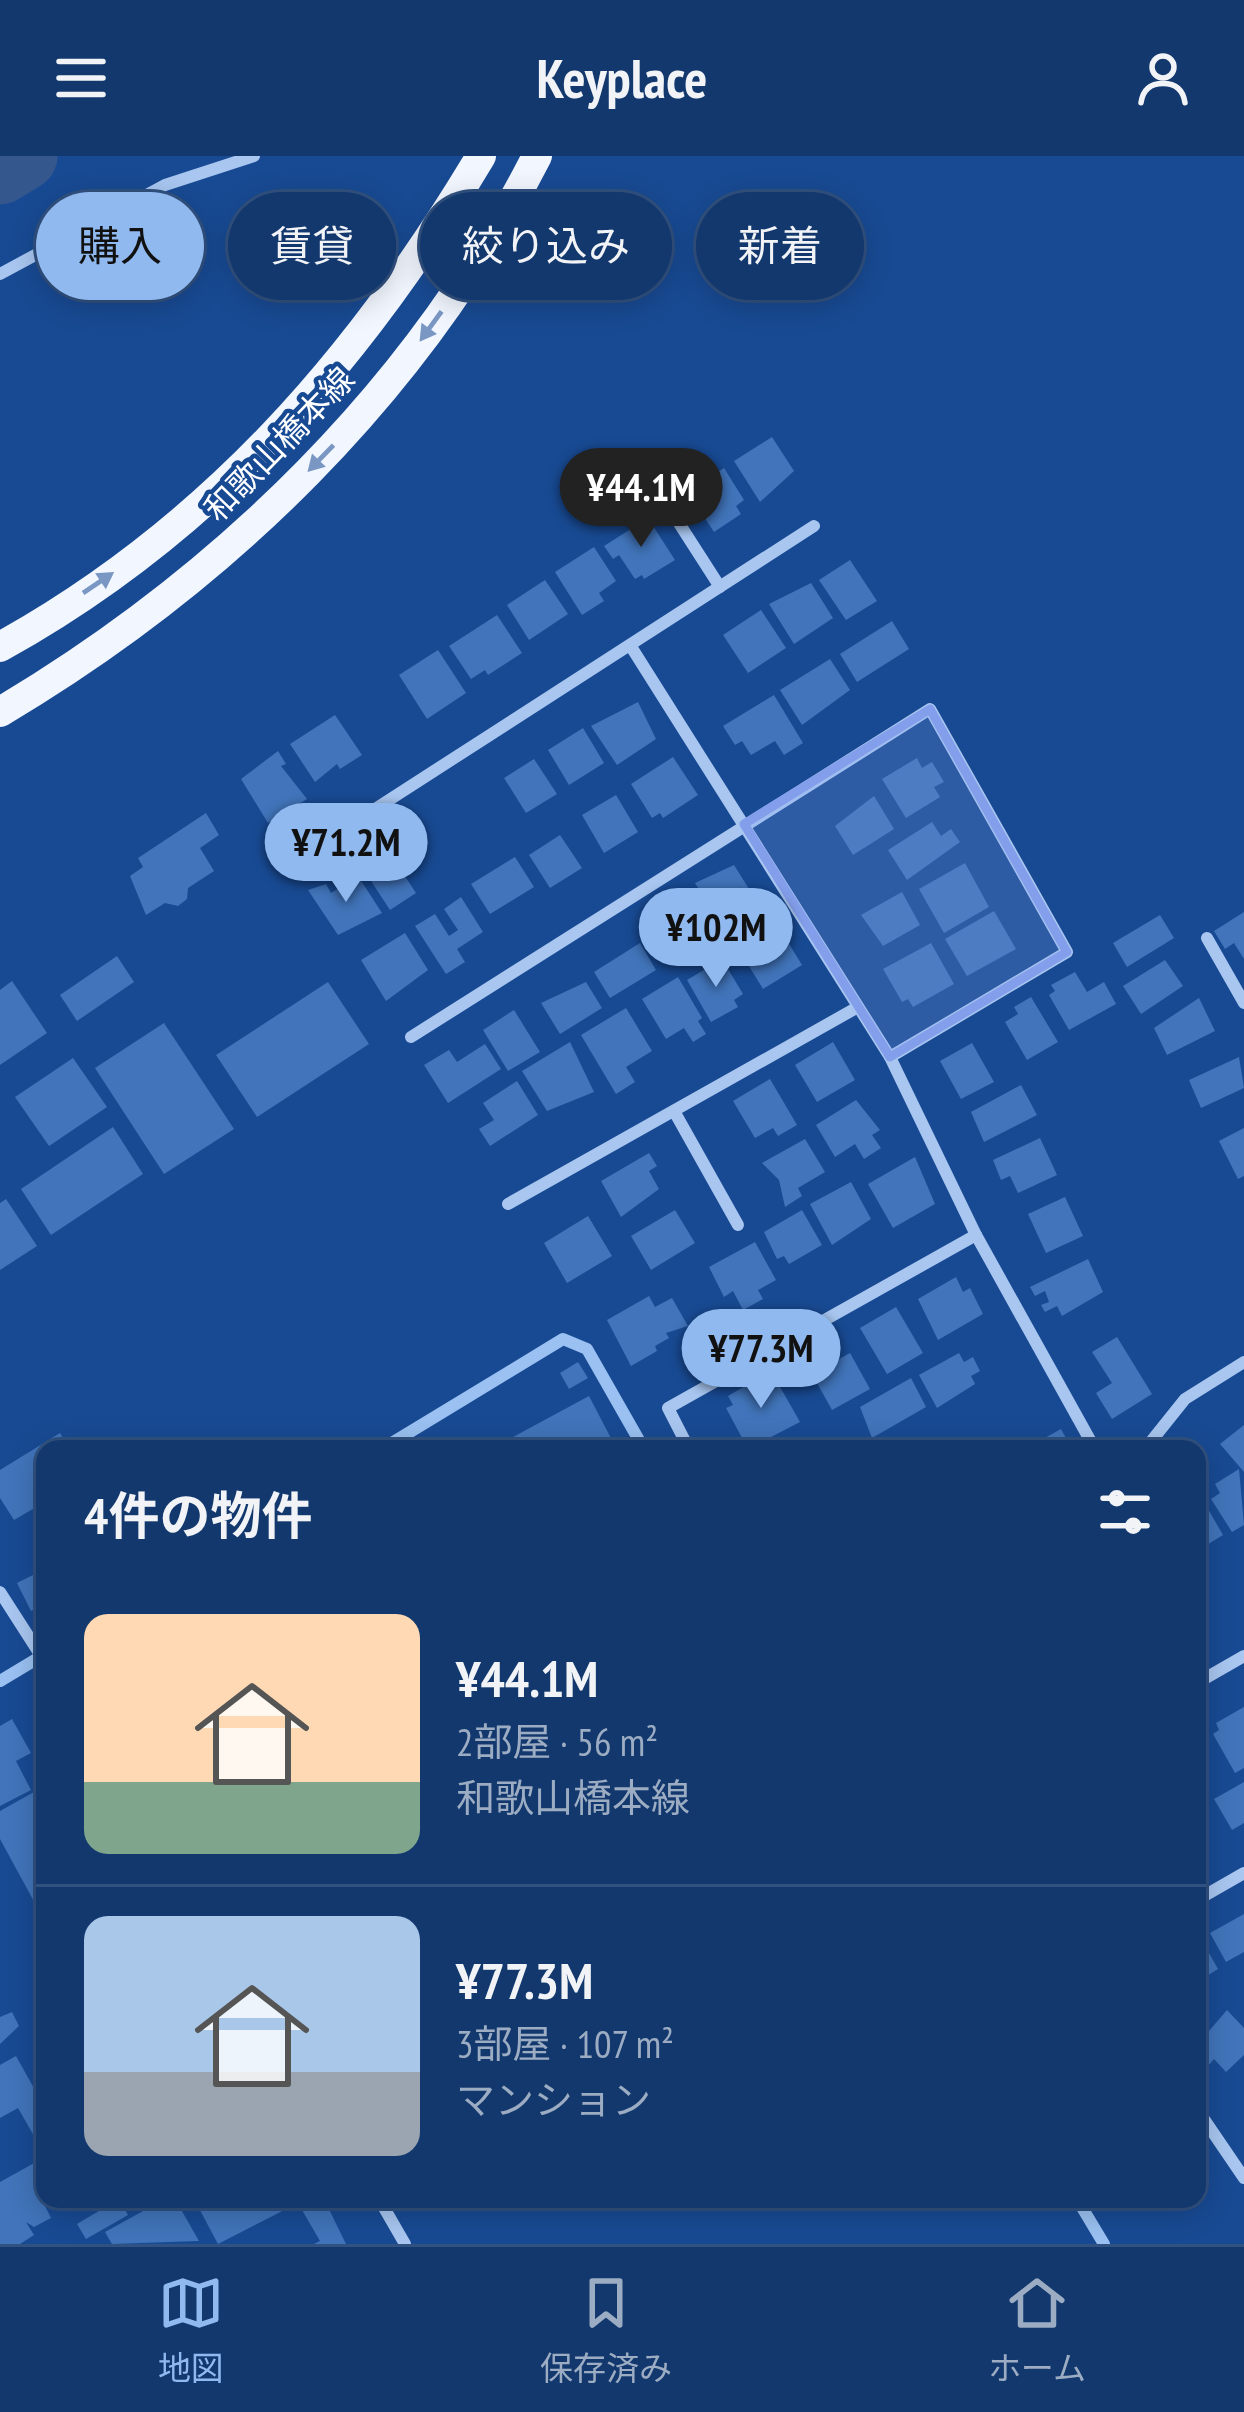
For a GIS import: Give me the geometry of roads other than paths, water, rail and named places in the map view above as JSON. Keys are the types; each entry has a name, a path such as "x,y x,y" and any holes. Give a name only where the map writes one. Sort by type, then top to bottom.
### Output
{"main road":[{"name":"和歌山橋本線","path":"0,647 182,522 248,463 364,335 481,156"},
{"name":"和歌山橋本線","path":"0,712 130,629 194,579 332,448 399,371 469,272 537,156"}],"street":[{"path":"0,274 165,185 254,156"},
{"path":"668,506 720,587"},
{"path":"296,860 814,526"},
{"path":"630,645 890,1058 976,1235 1090,1440"},
{"path":"411,1037 930,709 1066,952 890,1058"},
{"path":"1207,938 1244,1003"},
{"path":"508,1204 858,1006"},
{"path":"674,1111 738,1225"},
{"path":"684,1440 668,1408 976,1235"},
{"path":"1152,1440 1185,1399 1244,1362"},
{"path":"0,1592 36,1648"},
{"path":"1206,1678 1244,1656"},
{"path":"1206,1895 1244,1873"},
{"path":"1206,2122 1244,2178"},
{"path":"384,2208 405,2244"}],"waterway":[{"path":"0,170 23,156"},
{"path":"397,1440 563,1339 587,1349 639,1440"},
{"path":"0,1681 36,1659"},
{"path":"1082,2208 1104,2244"}]}
